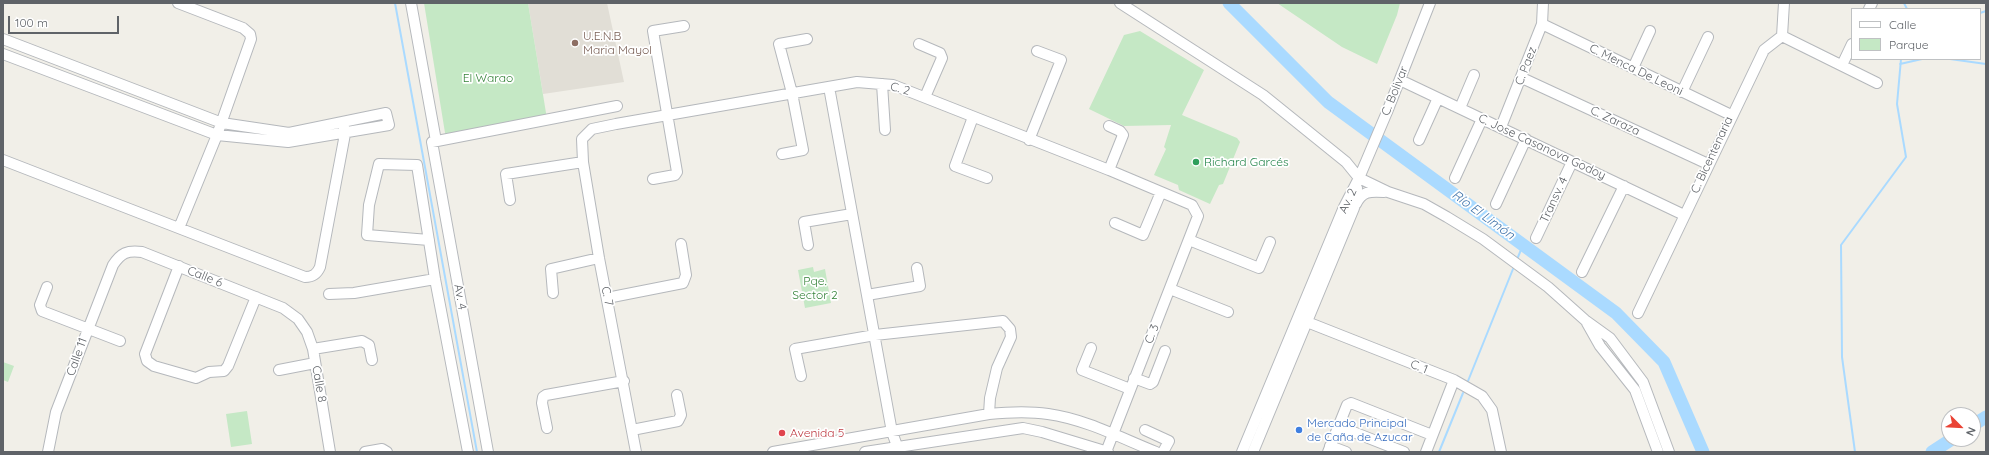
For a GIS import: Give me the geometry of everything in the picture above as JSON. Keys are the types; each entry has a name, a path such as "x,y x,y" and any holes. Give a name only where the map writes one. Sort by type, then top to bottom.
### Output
{"street":[{"path":"178,3 243,28 250,34 250,44 222,122 179,228"},
{"name":"Av. 4","path":"411,3 488,452"},
{"path":"1120,3 1263,95 1346,162 1359,178 1388,192 1424,204 1483,239 1548,287 1585,320 1610,338 1643,382 1669,452"},
{"name":"C. Bolivar","path":"1359,178 1430,3"},
{"name":"C. Paez","path":"1501,127 1522,78 1542,24 1543,3"},
{"path":"1784,3 1782,36 1877,83"},
{"name":"C. Menca De Leoni","path":"1542,24 1731,115"},
{"path":"653,179 675,175 677,172 653,31 684,26"},
{"path":"1633,68 1650,31"},
{"name":"C. Bicentenaria","path":"1638,313 1731,115 1764,50 1782,36"},
{"path":"1682,92 1708,37"},
{"path":"3,39 222,122 289,133 386,113 389,125 345,134 288,142 217,135 3,54"},
{"path":"782,154 803,150 792,93 779,44 807,39"},
{"path":"919,44 940,53 942,58 925,97"},
{"path":"1842,65 1851,46"},
{"path":"1030,140 1061,60 1037,51"},
{"path":"1460,108 1474,75"},
{"name":"C. Zaraza","path":"1522,78 1708,164"},
{"name":"C. Jose Casanova Godoy","path":"1400,80 1684,215"},
{"name":"C. 2","path":"582,139 592,129 666,114 857,82 893,85 1109,170 1192,205 1198,216"},
{"path":"882,84 886,130"},
{"path":"829,87 892,432 897,446"},
{"path":"1419,140 1438,98"},
{"path":"434,142 617,106"},
{"path":"973,117 955,166 987,178"},
{"path":"1455,178 1482,119"},
{"path":"3,160 305,277 314,275 320,267 345,134 343,122"},
{"path":"1109,126 1123,135 1109,170"},
{"name":"C. 7","path":"582,139 584,162 599,258 624,382 636,452"},
{"path":"1496,204 1526,139"},
{"path":"510,200 506,174 584,162"},
{"name":"Transv. 4","path":"1536,238 1572,162"},
{"name":"Av. 4","path":"429,240 367,235 369,205 379,164 417,166 429,240 435,279 468,452"},
{"name":"Av. 2","path":"1242,452 1354,208 1359,178"},
{"name":"Av. 2","path":"1253,452 1344,207 1359,178"},
{"path":"1582,272 1624,186"},
{"path":"1354,208 1358,198 1364,193 1369,191 1388,192"},
{"path":"1115,223 1143,235 1161,192"},
{"path":"808,245 804,222 852,214"},
{"name":"C. 3","path":"1107,452 1134,378 1198,216"},
{"path":"1189,240 1259,268 1270,242"},
{"path":"607,298 683,283 686,275 681,244"},
{"name":"Calle 6","path":"113,265 120,254 130,251 142,252 282,308 298,319"},
{"path":"553,293 551,269 599,258"},
{"name":"Calle 11","path":"48,452 56,412 87,328 113,265"},
{"path":"179,266 145,354 147,361 154,366 196,378 209,372 224,371 228,366 256,297"},
{"path":"867,295 920,286 917,268"},
{"path":"329,294 354,293 435,279"},
{"path":"47,287 40,305 42,311 120,341"},
{"path":"1170,289 1228,312"},
{"name":"Calle 8","path":"298,319 307,332 313,349 330,452"},
{"name":"C. 1","path":"1303,320 1454,380 1482,396 1492,410 1502,452"},
{"path":"1585,320 1600,346 1635,390 1658,452"},
{"path":"801,376 795,350 875,335 1003,321 1010,329 1011,337 997,368 990,398 989,414"},
{"path":"313,349 362,340 369,345 372,360"},
{"path":"1091,348 1082,370 1130,389"},
{"path":"1134,378 1150,384 1153,382 1165,351"},
{"path":"279,370 315,364"},
{"path":"1426,452 1454,380"},
{"path":"547,428 542,403 543,397 546,395 624,382"},
{"path":"632,430 678,421 681,415 677,395"},
{"path":"1346,452 1329,449 1347,405 1351,403 1432,435"},
{"path":"773,452 989,414 1017,411 1049,414 1082,423 1156,452"},
{"path":"1338,426 1404,452"},
{"path":"865,452 1023,428 1042,432 1107,452"},
{"path":"1145,430 1169,441 1163,452"},
{"path":"365,452 382,448 387,452"}],"shaded area":[{"name":"U.E.N.B Maria Mayol","path":"528,3 607,3 624,82 543,94"}],"green space":[{"name":"El Warao","path":"424,3 528,3 547,119 446,139"},
{"path":"1277,3 1400,3 1397,15 1377,64 1342,47"},
{"path":"1140,31 1204,70 1182,115 1237,138 1240,142 1223,184 1219,185 1210,204 1179,190 1178,185 1154,175 1166,149 1164,147 1171,125 1124,126 1089,109 1124,35"},
{"name":"Pqe. Sector 2","path":"813,267 814,272 825,269 831,303 805,308 798,270"},
{"path":"3,362 14,366 8,382 3,380"},
{"path":"247,411 252,444 231,447 226,414"}],"waterway":[{"path":"395,3 477,452"},
{"name":"Río El Limón","path":"1229,3 1328,102 1616,313 1664,362 1703,452"},
{"path":"1904,3 1906,8"},
{"path":"1981,13 1986,11"},
{"path":"1855,452 1842,357 1841,245 1906,157 1897,104 1901,60"},
{"path":"1900,64 1918,60"},
{"path":"1957,60 1986,64"},
{"path":"1518,257 1523,245"},
{"path":"1468,381 1513,269"},
{"path":"1439,452 1463,393"},
{"name":"Río El Limón","path":"1981,420 1986,417"},
{"name":"Río El Limón","path":"1932,452 1941,446"}],"place":[{"name":"U.E.N.B Maria Mayol","path":"575,43"},
{"name":"Richard Garcés","path":"1196,162"},
{"name":"Mercado Principal de Caña de Azucar","path":"1299,430"},
{"name":"Avenida 5","path":"782,433"}]}
